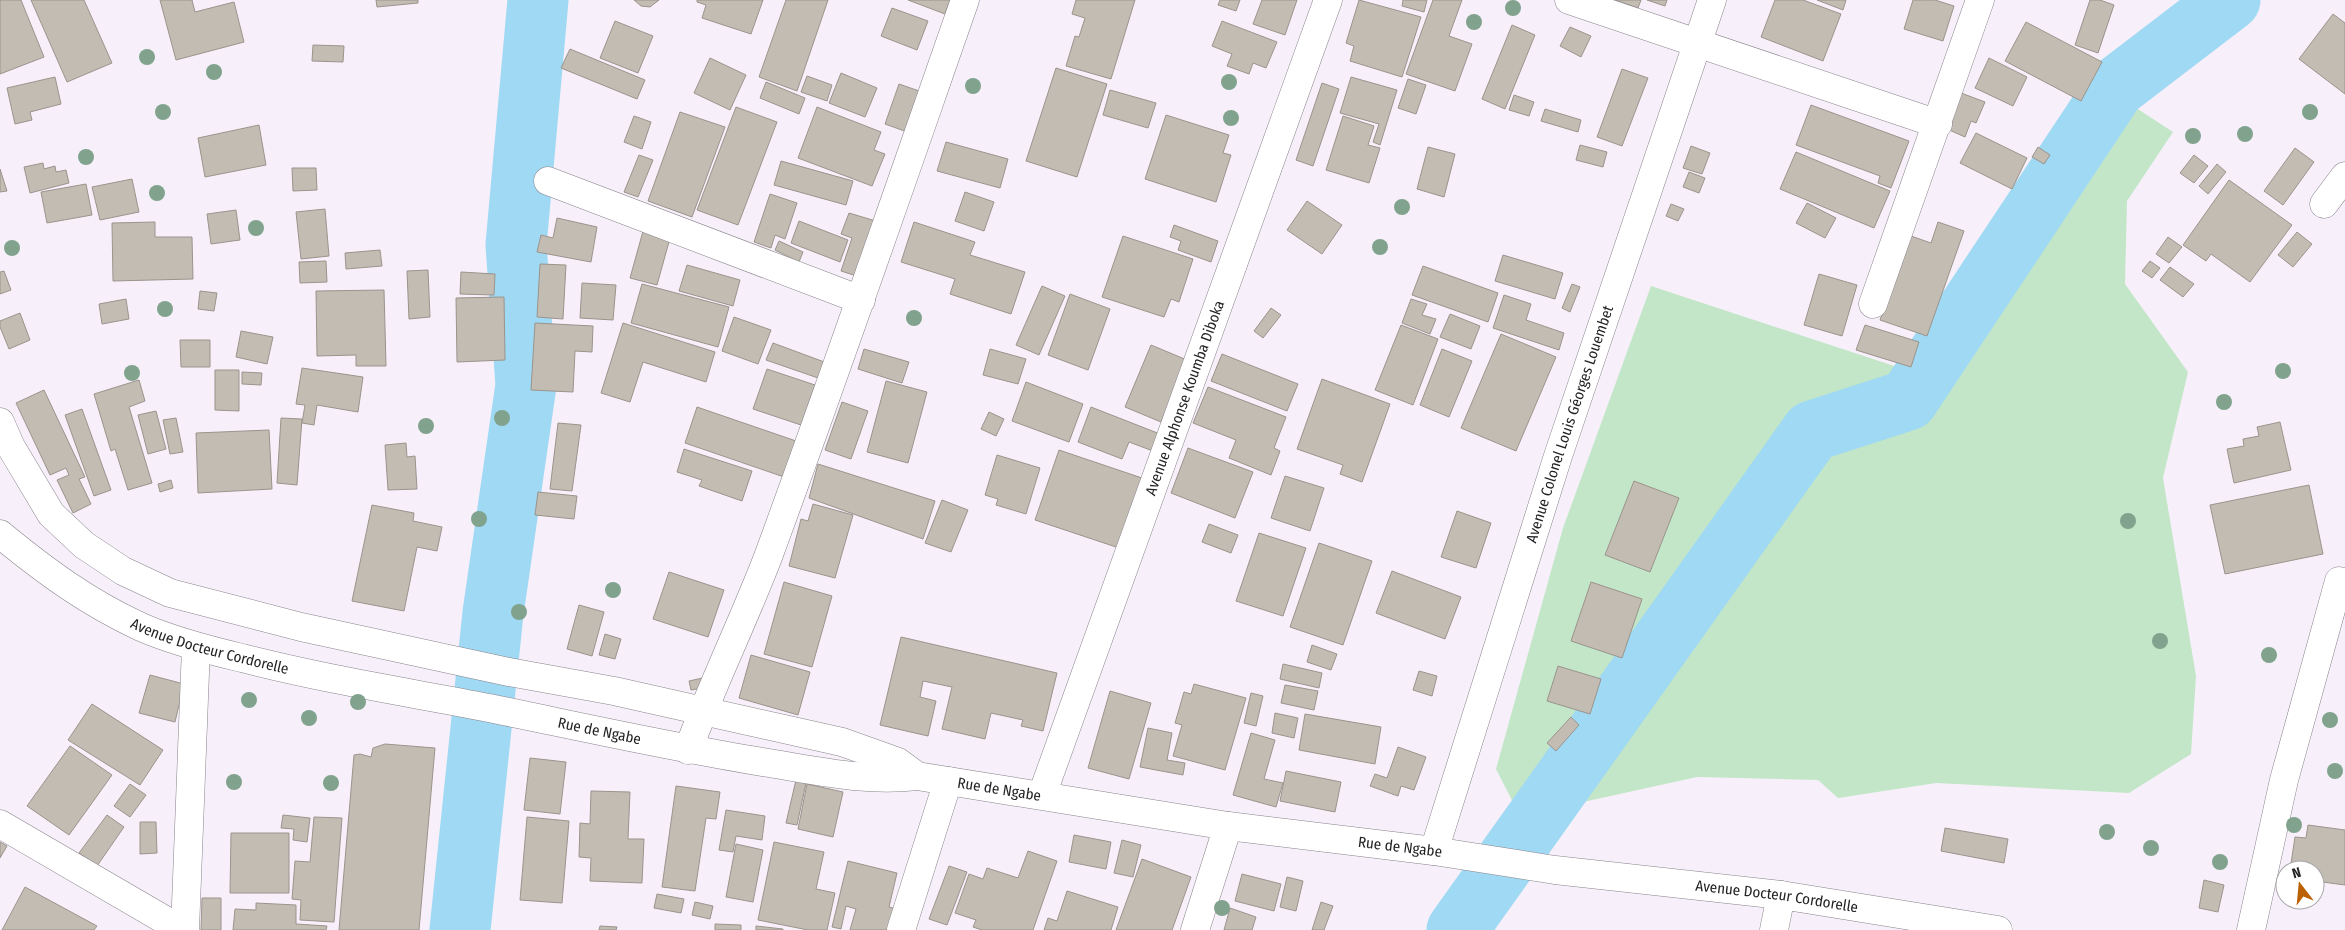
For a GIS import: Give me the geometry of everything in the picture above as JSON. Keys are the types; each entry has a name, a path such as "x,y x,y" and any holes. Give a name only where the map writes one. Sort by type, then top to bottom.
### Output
{"street":[{"path":"688,750 702,712 767,560 861,300 965,0"},
{"name":"Avenue Alphonse Koumba Diboka","path":"1042,795 1328,0"},
{"path":"1569,0 1938,124"},
{"name":"Avenue Colonel Louis Géorges Louembet","path":"1434,852 1558,456 1712,0"},
{"path":"1873,304 1938,124 1980,0"},
{"path":"2324,204 2345,176"},
{"path":"548,181 861,300"},
{"path":"0,422 11,447 51,514 84,545 123,571 170,593 221,608 454,660 614,692 842,742 898,762 917,776"},
{"name":"Avenue Docteur Cordorelle","path":"0,534 50,575 94,602 141,627 196,647 284,669 446,700"},
{"path":"2251,930 2284,780 2339,581"},
{"path":"0,824 183,930 196,647"},
{"name":"Rue de Ngabe","path":"446,700 688,750 833,774 887,780 917,776 1228,826 1434,852 1555,870"},
{"path":"901,930 948,781"},
{"path":"1195,930 1228,826"},
{"name":"Avenue Docteur Cordorelle","path":"1555,870 1781,895 1998,930"},
{"path":"1774,930 1781,895"}],"green space":[{"path":"2130,104 2173,132 2127,201 2125,284 2188,372 2163,478 2196,676 2191,754 2129,793 1936,783 1838,798 1818,780 1697,777 1520,816 1496,769 1563,528 1651,286 1937,380 2032,218"}],"building":[{"path":"0,0 21,0 44,57 0,74"},
{"path":"31,0 84,0 112,63 67,82"},
{"path":"160,0 192,0 195,12 234,2 244,42 176,60"},
{"path":"376,0 418,0 418,3 377,7"},
{"path":"634,0 659,0 650,7 641,6"},
{"path":"697,0 763,0 751,34 702,18 706,5 697,2"},
{"path":"786,0 828,0 797,91 759,77"},
{"path":"908,0 950,0 945,14"},
{"path":"1076,0 1135,0 1111,79 1066,66 1075,36 1079,37 1085,18 1072,14"},
{"path":"1220,0 1240,0 1236,11 1218,5"},
{"path":"1262,0 1297,0 1285,35 1253,24"},
{"path":"1359,0 1421,17 1402,77 1350,61 1354,46 1346,43"},
{"path":"1403,0 1427,0 1424,12 1402,6"},
{"path":"1433,0 1462,0 1449,36 1472,44 1455,91 1406,74"},
{"path":"1615,0 1641,0 1638,8"},
{"path":"1647,0 1667,0 1665,6"},
{"path":"1775,0 1803,0 1841,14 1823,61 1761,37"},
{"path":"1817,0 1846,0 1843,10"},
{"path":"1913,0 1935,0 1954,6 1943,41 1904,29"},
{"path":"2090,0 2100,0 2114,5 2098,53 2075,45"},
{"path":"892,8 928,21 917,50 881,36"},
{"path":"2333,14 2345,23 2345,94 2299,59"},
{"path":"615,21 653,36 638,73 600,58"},
{"path":"1222,21 1277,42 1266,68 1253,63 1249,74 1227,66 1232,54 1212,46"},
{"path":"2026,22 2102,62 2081,101 2005,61"},
{"path":"1512,25 1535,35 1505,109 1482,99"},
{"path":"1570,27 1591,36 1581,57 1560,46"},
{"path":"313,45 344,46 343,62 312,61"},
{"path":"570,49 645,80 637,99 561,68"},
{"path":"710,58 746,75 730,110 694,93"},
{"path":"1989,58 2027,77 2013,106 1975,88"},
{"path":"1056,68 1107,84 1077,177 1026,161"},
{"path":"1622,69 1648,78 1622,146 1597,137"},
{"path":"841,73 877,88 865,117 829,103"},
{"path":"807,76 832,85 827,101 801,92"},
{"path":"55,77 61,104 30,112 32,120 15,124 7,88"},
{"path":"1351,77 1397,90 1380,145 1373,142 1379,124 1340,113"},
{"path":"1408,79 1426,85 1416,114 1398,108"},
{"path":"766,82 805,98 799,114 760,98"},
{"path":"1322,83 1339,89 1313,166 1296,160"},
{"path":"899,84 925,93 910,133 885,124"},
{"path":"1110,90 1156,103 1148,128 1103,115"},
{"path":"1961,93 1985,102 1976,123 1971,121 1965,137 1947,129"},
{"path":"1514,95 1534,102 1529,116 1509,110"},
{"path":"1811,105 1909,141 1891,188 1878,183 1880,176 1796,145"},
{"path":"736,107 777,122 738,225 697,210"},
{"path":"817,107 881,132 874,150 885,154 872,186 798,158"},
{"path":"1545,109 1581,120 1578,132 1541,121"},
{"path":"680,112 725,127 692,217 648,201"},
{"path":"1166,115 1229,135 1223,153 1231,155 1216,202 1145,179"},
{"path":"634,116 651,122 642,149 624,142"},
{"path":"1343,116 1374,126 1368,145 1380,148 1369,183 1326,170"},
{"path":"259,125 266,165 205,177 198,138"},
{"path":"1976,133 2027,158 2012,189 1960,163"},
{"path":"946,142 1008,159 1000,188 937,171"},
{"path":"1580,145 1607,152 1603,167 1576,160"},
{"path":"1691,146 1710,153 1702,174 1683,168"},
{"path":"1428,147 1455,154 1444,197 1417,189"},
{"path":"2038,147 2050,155 2044,164 2032,157"},
{"path":"2295,148 2314,162 2283,205 2264,191"},
{"path":"1796,152 1890,191 1874,228 1780,189"},
{"path":"639,155 653,160 638,197 624,192"},
{"path":"2194,155 2208,166 2194,183 2180,173"},
{"path":"781,161 853,181 846,205 774,185"},
{"path":"43,163 44,169 55,166 56,172 66,170 69,183 30,193 24,167"},
{"path":"2217,164 2226,172 2208,194 2199,186"},
{"path":"292,168 316,168 317,190 293,191"},
{"path":"0,169 7,191 0,192"},
{"path":"1689,172 1705,178 1699,193 1683,187"},
{"path":"132,179 139,212 100,220 92,187"},
{"path":"2229,180 2292,225 2250,282 2211,254 2206,261 2183,245"},
{"path":"86,184 92,215 47,223 41,192"},
{"path":"965,192 994,202 984,231 955,221"},
{"path":"770,194 797,203 785,239 775,235 771,248 754,242"},
{"path":"1307,201 1342,225 1322,254 1287,230"},
{"path":"1807,203 1836,218 1825,238 1796,223"},
{"path":"1671,204 1684,209 1678,221 1666,216"},
{"path":"325,209 329,256 301,259 296,212"},
{"path":"236,210 240,240 211,244 207,214"},
{"path":"849,213 879,222 860,277 841,271 852,238 841,234"},
{"path":"557,218 597,227 591,262 537,252 541,235 553,238"},
{"path":"799,221 848,240 840,262 791,243"},
{"path":"155,222 155,237 192,237 193,279 113,281 112,223"},
{"path":"914,222 975,242 970,255 1025,272 1011,314 950,294 955,279 901,262"},
{"path":"1938,222 1964,231 1927,336 1880,320 1911,236 1931,243"},
{"path":"645,224 672,231 657,285 630,278"},
{"path":"1174,225 1218,241 1211,262 1178,250 1181,241 1170,237"},
{"path":"2297,232 2312,244 2293,267 2278,255"},
{"path":"1123,236 1193,259 1179,302 1171,299 1164,317 1102,297"},
{"path":"2168,237 2182,247 2169,263 2156,254"},
{"path":"779,241 803,252 799,262 775,250"},
{"path":"380,250 382,266 346,269 345,253"},
{"path":"1503,255 1563,273 1555,299 1495,281"},
{"path":"326,261 327,282 300,283 299,262"},
{"path":"2150,261 2160,268 2152,278 2142,271"},
{"path":"540,264 566,265 563,319 537,317"},
{"path":"687,265 740,280 733,306 679,291"},
{"path":"1423,266 1498,293 1488,322 1412,295"},
{"path":"2170,267 2194,284 2183,297 2160,280"},
{"path":"428,270 430,317 409,319 407,271"},
{"path":"4,271 11,290 0,294 0,272"},
{"path":"461,272 495,274 494,295 460,294"},
{"path":"1819,274 1857,285 1842,336 1804,325"},
{"path":"582,283 616,285 613,320 580,318"},
{"path":"642,284 729,307 718,347 631,323"},
{"path":"1572,284 1580,287 1570,312 1562,308"},
{"path":"1042,286 1065,296 1039,355 1016,345"},
{"path":"384,290 386,366 356,366 356,355 317,356 316,291"},
{"path":"200,291 217,293 214,311 198,309"},
{"path":"1070,294 1110,309 1088,370 1048,355"},
{"path":"1504,295 1531,304 1526,320 1564,333 1559,350 1493,328"},
{"path":"504,297 505,360 457,362 456,298"},
{"path":"126,299 129,319 102,324 99,304"},
{"path":"1411,299 1427,304 1422,315 1436,319 1430,334 1402,323"},
{"path":"1271,308 1281,315 1263,338 1254,331"},
{"path":"20,313 30,340 9,349 0,327 0,321"},
{"path":"1450,314 1480,326 1471,349 1440,337"},
{"path":"734,317 771,330 758,364 722,351"},
{"path":"535,323 593,326 592,352 575,351 573,392 531,390"},
{"path":"623,323 715,352 706,382 643,362 630,402 601,393"},
{"path":"1401,325 1438,339 1413,405 1375,390"},
{"path":"1865,325 1919,342 1911,367 1856,350"},
{"path":"241,331 273,337 267,364 236,357"},
{"path":"1501,334 1556,357 1516,451 1461,428"},
{"path":"180,340 210,340 210,367 181,367"},
{"path":"773,343 827,363 821,379 766,360"},
{"path":"1151,345 1187,360 1161,422 1125,407"},
{"path":"864,349 909,362 902,383 858,369"},
{"path":"990,349 1026,359 1018,384 983,375"},
{"path":"1442,349 1472,361 1449,417 1420,405"},
{"path":"1222,354 1298,384 1287,411 1211,381"},
{"path":"302,368 363,377 358,412 317,405 314,425 302,423 305,405 296,404"},
{"path":"767,369 815,385 801,425 753,409"},
{"path":"215,370 239,370 239,411 215,410"},
{"path":"242,372 262,373 261,385 242,384"},
{"path":"1322,379 1390,404 1362,482 1340,474 1343,465 1297,449"},
{"path":"139,380 145,401 129,407 152,483 128,490 115,449 111,451 94,394"},
{"path":"886,381 927,392 908,463 867,452"},
{"path":"1026,382 1083,404 1069,442 1012,421"},
{"path":"1208,387 1286,417 1274,448 1280,451 1271,475 1229,458 1236,440 1193,423"},
{"path":"44,390 85,477 79,479 91,504 73,513 57,480 69,475 66,468 50,475 16,403"},
{"path":"842,402 868,411 851,459 825,450"},
{"path":"697,407 799,442 787,478 685,443"},
{"path":"1091,407 1160,434 1153,451 1129,442 1122,459 1078,442"},
{"path":"82,409 111,490 94,496 65,415"},
{"path":"156,411 166,449 148,454 138,415"},
{"path":"989,412 1004,419 996,436 981,429"},
{"path":"176,418 183,452 170,454 163,420"},
{"path":"281,418 302,419 297,485 277,483"},
{"path":"2280,422 2291,470 2234,483 2227,449 2244,446 2243,439 2259,436 2257,427"},
{"path":"558,423 581,425 572,491 550,489"},
{"path":"269,430 272,489 198,493 196,433"},
{"path":"406,443 407,457 415,456 417,489 388,490 385,445"},
{"path":"1188,448 1253,472 1235,518 1171,493"},
{"path":"684,449 752,471 742,501 699,486 702,480 677,472"},
{"path":"1059,450 1142,478 1119,548 1035,520"},
{"path":"997,455 1040,468 1026,514 996,505 998,499 985,495"},
{"path":"818,464 935,501 923,539 809,498"},
{"path":"1285,476 1324,488 1310,531 1271,518"},
{"path":"171,480 173,488 160,492 158,484"},
{"path":"1634,481 1679,498 1650,572 1605,555"},
{"path":"2309,485 2323,554 2225,574 2210,505"},
{"path":"538,492 577,496 574,519 535,515"},
{"path":"942,500 968,510 951,552 925,543"},
{"path":"813,504 853,515 835,578 789,566 801,519 808,521"},
{"path":"372,505 414,513 413,521 442,527 437,551 417,547 404,611 352,601"},
{"path":"1457,511 1491,523 1476,568 1441,557"},
{"path":"1209,524 1238,535 1231,553 1202,542"},
{"path":"1259,533 1306,548 1283,616 1236,601"},
{"path":"1319,543 1372,561 1343,645 1290,627"},
{"path":"1392,571 1461,597 1445,639 1376,613"},
{"path":"669,572 724,590 708,637 653,619"},
{"path":"784,582 832,596 812,667 764,654"},
{"path":"1591,582 1642,599 1622,658 1571,641"},
{"path":"579,605 604,612 592,656 567,649"},
{"path":"605,634 621,639 615,659 599,655"},
{"path":"901,637 1057,673 1043,731 1021,726 1023,720 991,713 985,739 942,729 952,687 923,681 920,697 936,701 928,736 880,725"},
{"path":"1312,645 1337,654 1331,670 1307,662"},
{"path":"751,655 810,672 798,715 739,698"},
{"path":"1283,664 1322,673 1319,688 1280,679"},
{"path":"1558,666 1601,679 1590,714 1547,701"},
{"path":"1419,671 1437,676 1432,696 1413,690"},
{"path":"150,675 184,684 175,722 139,713"},
{"path":"707,677 708,687 691,690 689,681"},
{"path":"1194,684 1246,698 1225,770 1173,756 1182,725 1175,723 1184,692 1191,694"},
{"path":"1285,685 1318,691 1314,710 1281,703"},
{"path":"1110,691 1151,703 1129,779 1088,768"},
{"path":"1251,693 1263,696 1256,726 1244,723"},
{"path":"92,704 163,750 140,785 68,740"},
{"path":"1275,713 1298,718 1294,738 1272,733"},
{"path":"1305,714 1381,727 1375,764 1299,750"},
{"path":"1571,717 1579,725 1556,751 1547,743"},
{"path":"1148,728 1172,733 1167,760 1185,763 1183,775 1140,767"},
{"path":"1251,733 1275,740 1264,779 1283,783 1276,807 1233,795"},
{"path":"385,744 435,748 419,930 339,930 354,755 360,754 371,757 373,748"},
{"path":"70,746 112,775 69,835 27,806"},
{"path":"1398,747 1426,757 1414,790 1401,786 1398,796 1370,786 1375,774 1387,778"},
{"path":"530,758 566,762 560,814 524,810"},
{"path":"1286,771 1341,782 1335,812 1280,801"},
{"path":"796,780 806,783 797,825 786,823"},
{"path":"130,784 146,795 130,817 114,806"},
{"path":"807,784 843,792 833,837 798,829"},
{"path":"676,786 720,792 716,819 706,818 695,891 662,887"},
{"path":"591,791 630,792 628,839 644,839 642,883 590,881 591,858 579,857 580,823 590,824"},
{"path":"726,810 765,816 762,840 736,836 733,852 719,850"},
{"path":"107,815 124,827 97,866 79,853"},
{"path":"283,815 310,818 307,842 293,840 294,829 281,828"},
{"path":"314,817 342,818 334,922 300,920 301,900 292,899 295,861 310,862"},
{"path":"527,817 569,821 562,903 520,900"},
{"path":"140,822 156,822 157,853 140,854"},
{"path":"2308,825 2345,830 2345,885 2325,882 2325,860 2292,860 2295,837 2306,838"},
{"path":"1945,828 2008,839 2004,863 1941,851"},
{"path":"231,833 289,833 289,893 230,893"},
{"path":"1074,835 1111,842 1106,869 1069,862"},
{"path":"1122,840 1141,845 1133,877 1114,873"},
{"path":"0,842 7,846 0,858"},
{"path":"774,842 824,852 816,889 835,893 827,930 808,930 758,920"},
{"path":"736,844 763,850 753,902 726,897"},
{"path":"1028,851 1057,861 1033,930 982,930 973,927 976,920 955,913 969,874 983,879 987,868 1018,878"},
{"path":"1142,859 1191,877 1172,930 1116,930"},
{"path":"848,861 897,873 889,907 900,910 895,930 850,930 856,909 846,906 841,929 832,927"},
{"path":"949,866 967,872 947,925 929,919"},
{"path":"1242,874 1281,884 1274,911 1235,901"},
{"path":"1287,877 1303,881 1296,911 1280,907"},
{"path":"2204,880 2224,885 2218,912 2199,908"},
{"path":"25,887 97,926 94,930 2,930"},
{"path":"1067,891 1118,907 1111,930 1044,930 1048,918 1057,921"},
{"path":"657,894 684,899 681,913 654,908"},
{"path":"202,898 221,898 221,930 201,930"},
{"path":"695,902 713,906 710,919 692,915"},
{"path":"1321,902 1333,906 1324,930 1312,930"},
{"path":"256,903 296,905 296,924 327,926 326,930 233,930 235,909 256,910"},
{"path":"1230,908 1256,917 1252,930 1224,930"},
{"path":"715,924 741,925 741,930 715,930"},
{"path":"600,926 617,927 616,930 599,930"},
{"path":"756,926 783,929 783,930 756,930"}],"waterway":[{"path":"460,930 493,613 526,385 516,245 538,0"},
{"path":"1457,930 1812,431 1908,400 2115,88 2230,0"}]}
